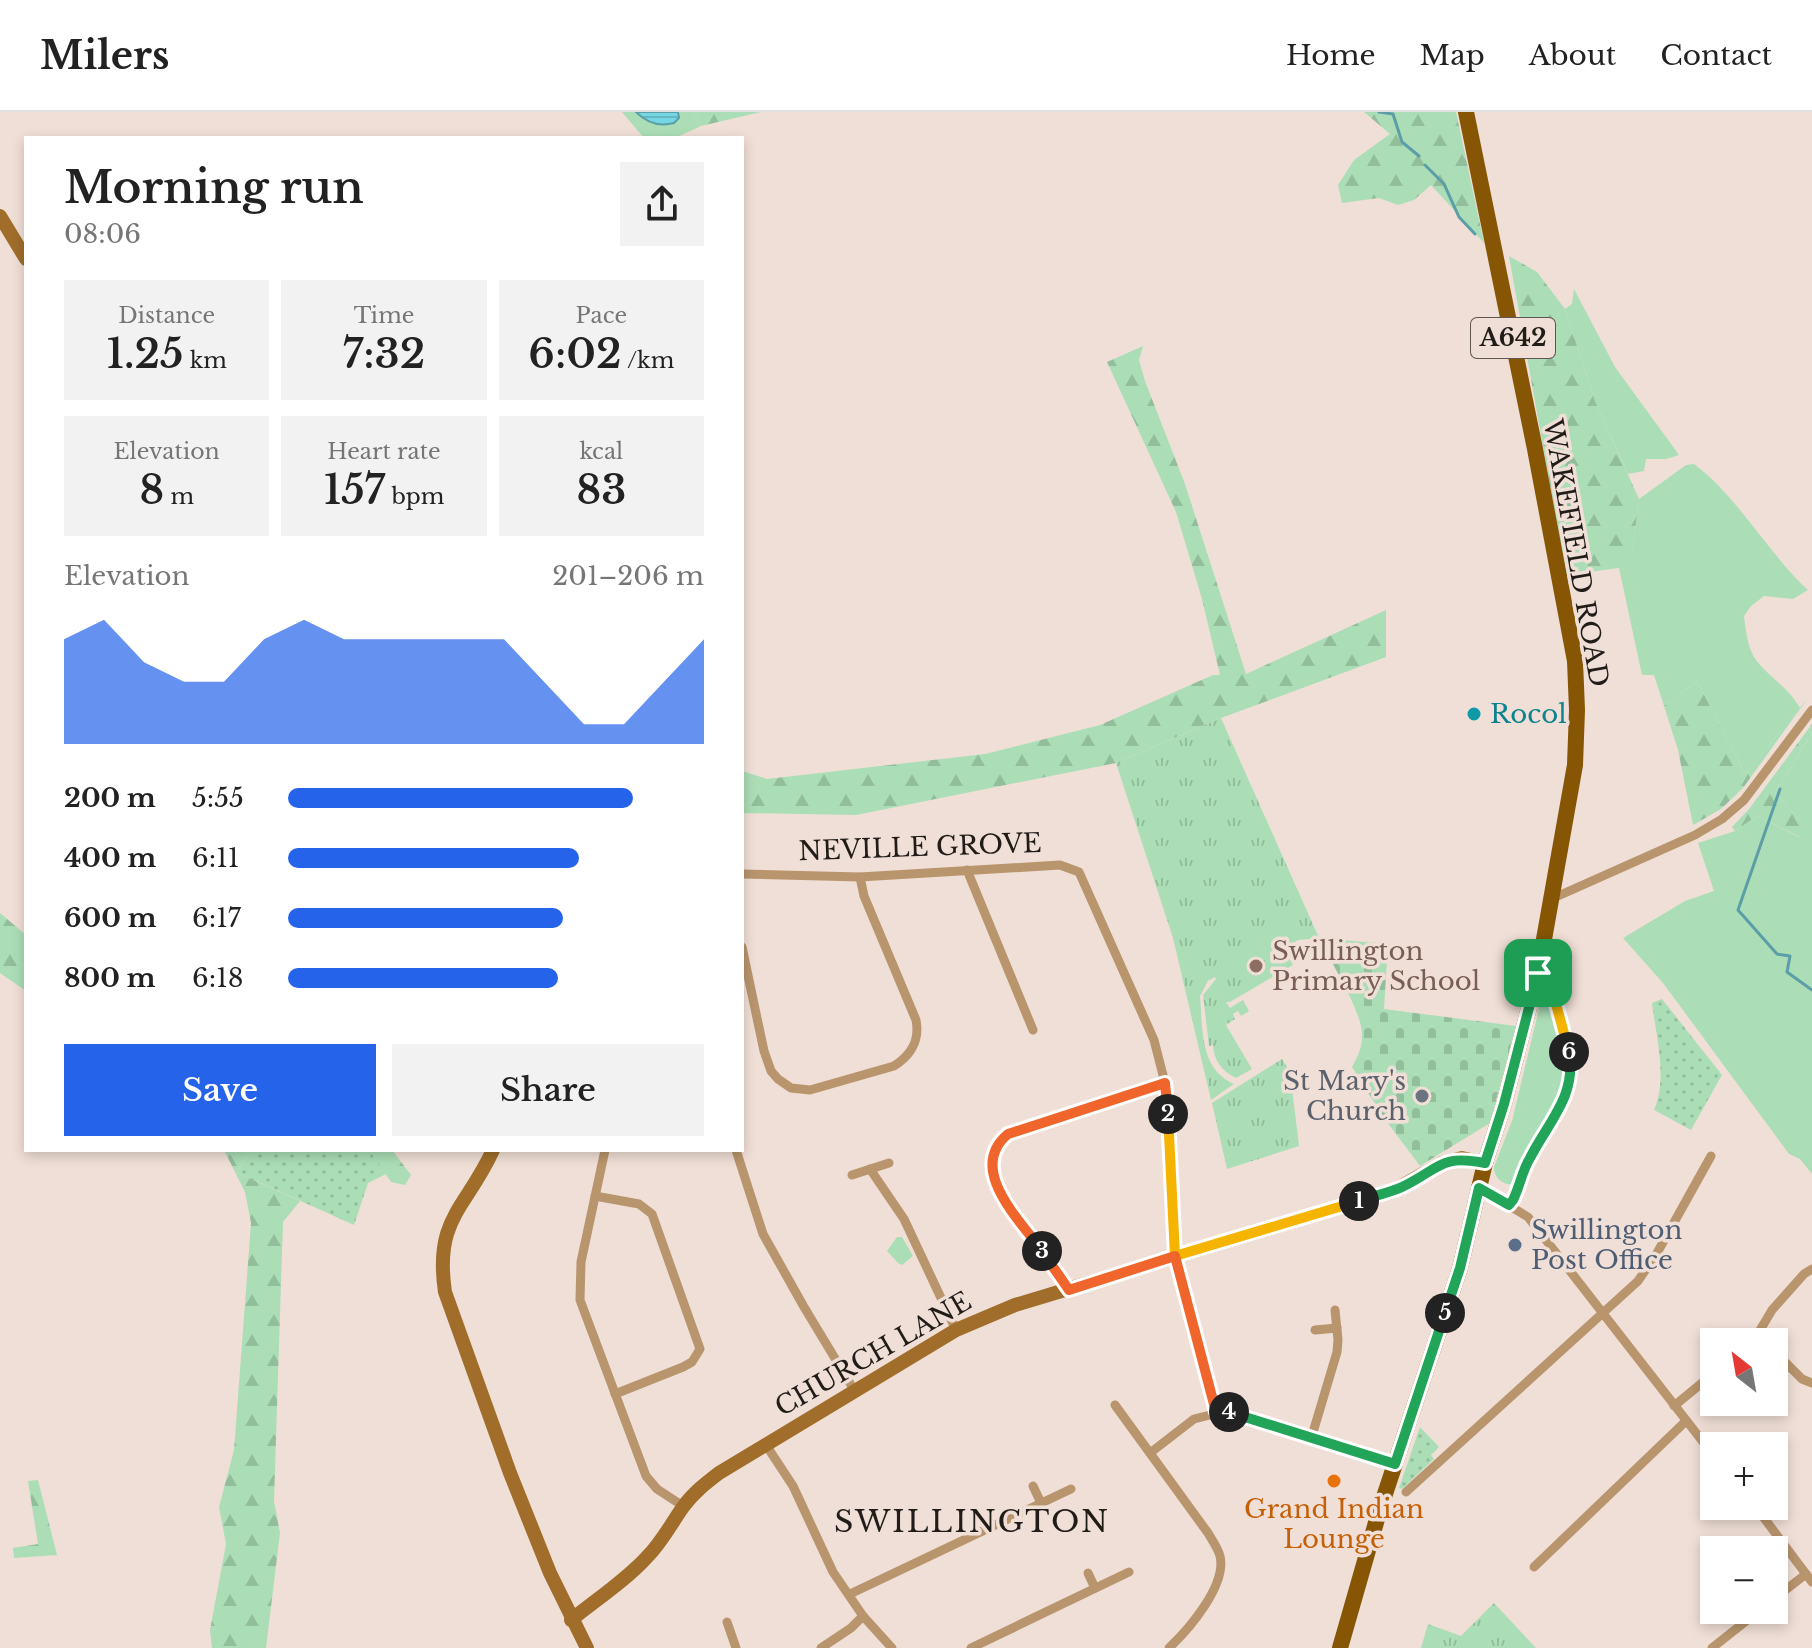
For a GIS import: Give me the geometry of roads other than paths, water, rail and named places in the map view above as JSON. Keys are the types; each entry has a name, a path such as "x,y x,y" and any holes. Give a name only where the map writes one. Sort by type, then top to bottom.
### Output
{"main road":[{"name":"WAKEFIELD ROAD","path":"1340,1648 1389,1502 1395,1464 1460,1268 1485,1163 1504,1104 1538,973 1575,765 1575,661 1530,421 1466,112"}],"street":[{"path":"0,216 24,256"},
{"path":"1549,900 1695,835 1722,819 1744,800 1812,710"},
{"name":"NEVILLE GROVE","path":"744,874 860,877 1060,865 1067,865 1079,872 1154,1040 1165,1083 1175,1256 1216,1412"},
{"path":"967,870 1033,1030"},
{"path":"744,956 771,1071 791,1088 810,1090 894,1066 903,1060 916,1041 916,1020 864,896 860,877"},
{"path":"1509,1205 1528,1160 1568,1091 1572,1075 1567,1039 1549,978 1538,973"},
{"path":"1069,1290 998,1188 991,1169 994,1150 1008,1134 1165,1083"},
{"path":"492,1152 447,1230 441,1269 445,1292 510,1473 571,1620 587,1648"},
{"path":"605,1152 578,1288 583,1312 646,1476 657,1489 683,1506"},
{"path":"737,1152 771,1250 854,1390"},
{"path":"1406,1492 1623,1298 1645,1272 1711,1156"},
{"name":"CHURCH LANE","path":"571,1620 623,1581 648,1557 683,1506 719,1473 956,1330 987,1315 1391,1192 1442,1163 1462,1158 1485,1163"},
{"path":"852,1175 889,1163"},
{"path":"870,1169 904,1219 956,1330"},
{"path":"1479,1188 1528,1217 1700,1438"},
{"path":"595,1196 639,1204 652,1214 700,1349 692,1362 683,1367 615,1394"},
{"path":"1764,1328 1772,1310 1812,1269"},
{"path":"1311,1439 1337,1352 1335,1310"},
{"path":"1315,1330 1337,1328"},
{"path":"1788,1365 1802,1379 1812,1383"},
{"path":"1674,1406 1700,1385"},
{"path":"1115,1405 1208,1533 1220,1556 1221,1567 1212,1593 1201,1611 1169,1648"},
{"path":"1150,1453 1194,1419 1216,1412 1231,1413 1395,1464"},
{"path":"1534,1567 1686,1421"},
{"path":"766,1445 793,1486 824,1557 863,1616 892,1648"},
{"path":"1033,1486 1041,1503"},
{"path":"850,1594 1071,1489"},
{"path":"1766,1520 1809,1578 1788,1591"},
{"path":"971,1648 1129,1572"},
{"path":"1088,1573 1095,1588"},
{"path":"821,1648 863,1616"},
{"path":"727,1622 736,1648"},
{"path":"1712,1648 1742,1624"}],"water":[{"path":"636,112 678,112 679,118 674,123 658,124"}],"waterway":[{"path":"1379,112 1393,114 1402,142 1419,156"},
{"path":"1425,165 1444,184 1459,217 1475,234"},
{"path":"1780,789 1738,910 1777,954 1790,956 1787,972 1812,990"}],"place":[{"name":"Rocol","path":"1474,714"},
{"name":"Swillington Primary School","path":"1256,966"},
{"name":"St Mary's Church","path":"1422,1096"},
{"name":"Swillington Post Office","path":"1515,1245"},
{"name":"Grand Indian Lounge","path":"1334,1481"}],"district":[{"name":"SWILLINGTON","path":"972,1522"}]}
